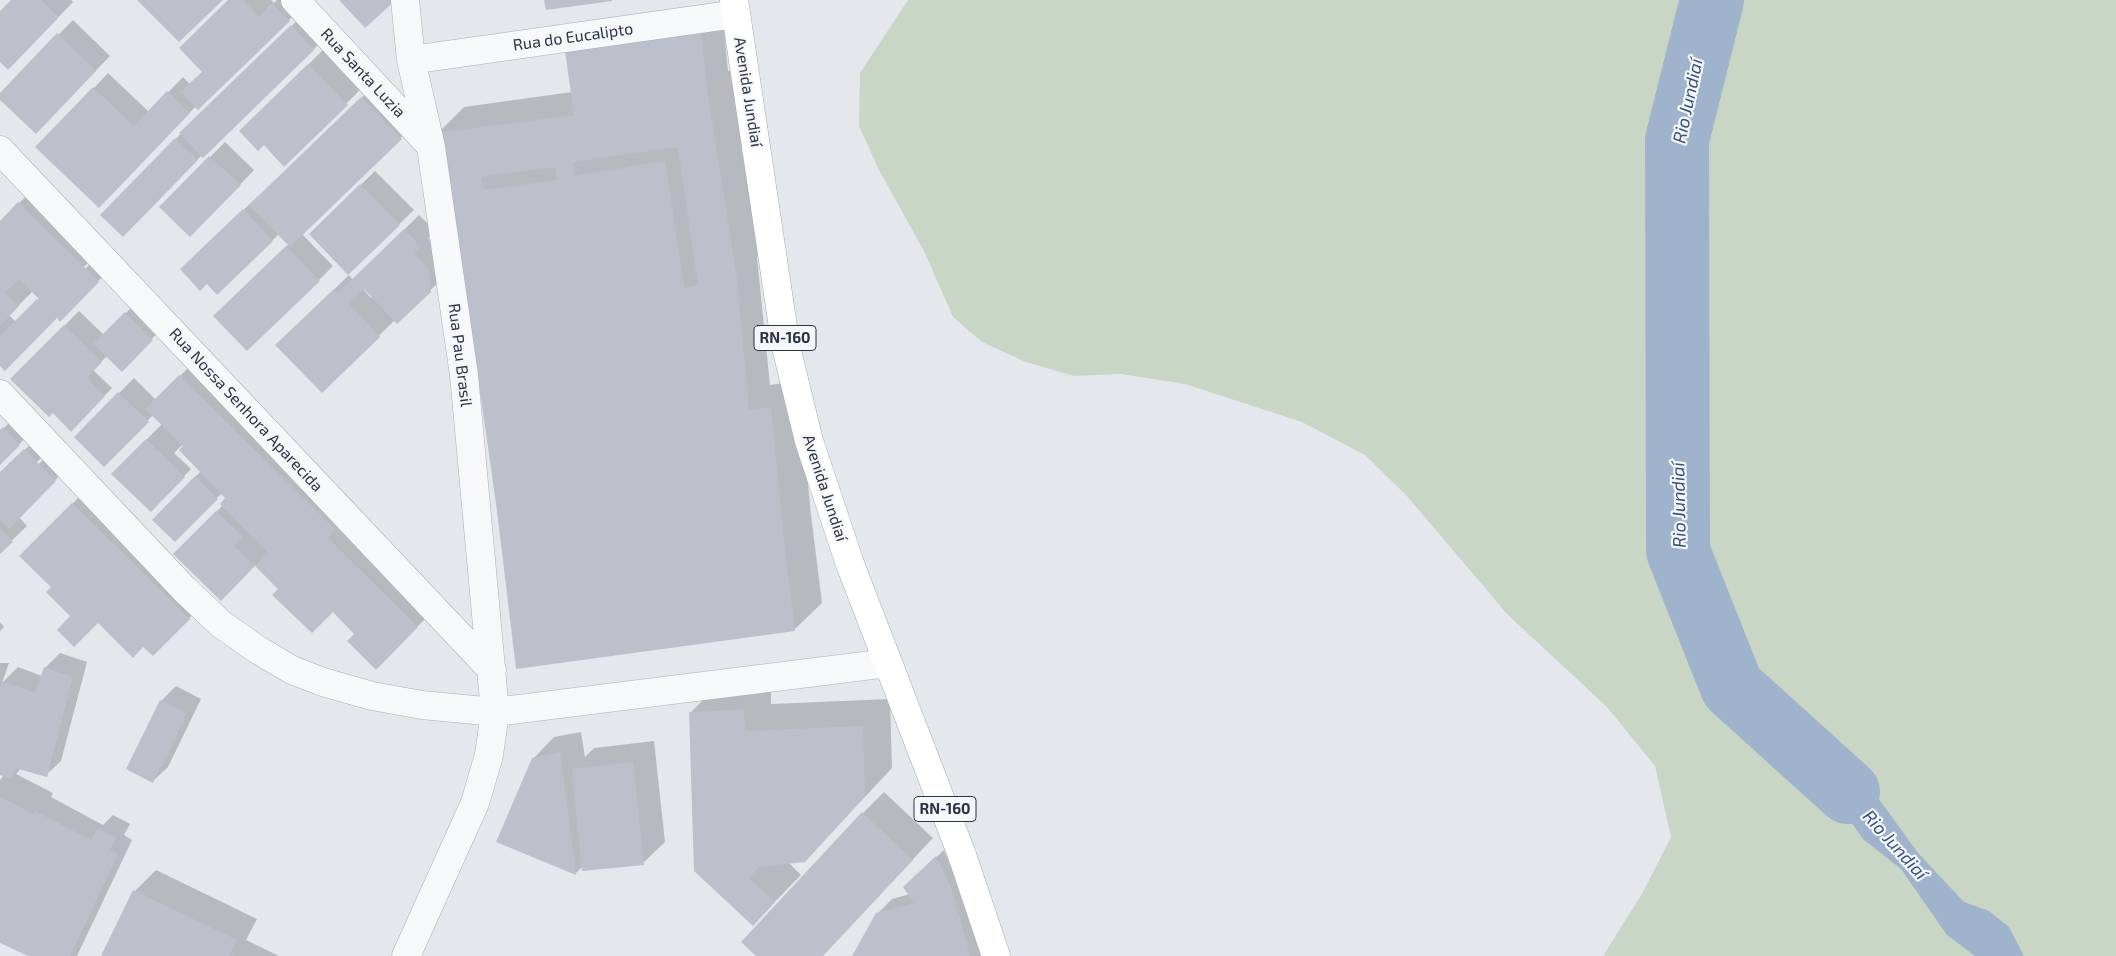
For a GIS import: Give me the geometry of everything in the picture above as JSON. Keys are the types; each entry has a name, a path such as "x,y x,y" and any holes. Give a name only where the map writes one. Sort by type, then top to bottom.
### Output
{"main road":[{"name":"Avenida Jundiaí","path":"735,7 786,347 809,441 850,564 962,855 996,956"}],"street":[{"name":"Rua Santa Luzia","path":"295,0 432,147"},
{"name":"Rua Pau Brasil","path":"404,0 411,60 432,147 464,376 495,712 489,755 476,803 406,956"},
{"name":"Rua do Eucalipto","path":"411,60 735,7"},
{"name":"Rua Nossa Senhora Aparecida","path":"0,150 492,670"},
{"path":"0,394 184,589 221,624 258,650 292,670 323,682 372,696 422,705 495,712 888,663"}],"green space":[{"path":"908,0 2116,0 2116,956 1603,956 1643,892 1671,837 1655,766 1607,707 1508,615 1406,495 1365,455 1302,422 1185,384 1121,374 1074,376 1026,362 982,342 953,317 924,251 879,170 859,126 860,73"}],"water":[{"path":"1793,720 1812,729 1868,784 1918,853 1964,902 1989,911 2009,927 2024,956 1975,956 1947,935 1901,869 1863,839 1831,793 1801,762 1773,742"}],"building":[{"path":"11,0 41,0 59,17 8,70 0,62 0,11"},
{"path":"137,0 223,0 179,42"},
{"path":"228,0 243,0 259,16 272,3 290,21 198,110 180,92 202,72 179,48"},
{"path":"339,0 396,0 365,28"},
{"path":"544,0 612,0 612,1 546,10"},
{"path":"291,25 314,50 203,158 179,133"},
{"path":"701,31 708,96 737,279 749,410 771,407 795,631 516,669 497,511 470,321 436,133 574,115 565,51","holes":["678,147 698,285 684,288 665,161 574,176 573,162","555,167 557,180 483,190 481,177"]},
{"path":"57,33 96,71 36,134 0,100 0,93"},
{"path":"308,64 348,105 284,167 264,145 258,151 239,131"},
{"path":"93,87 134,126 167,91 190,113 99,208 35,147"},
{"path":"361,97 402,139 290,247 249,205"},
{"path":"175,138 198,160 123,237 100,215"},
{"path":"209,156 241,185 190,237 159,207"},
{"path":"360,184 400,225 348,275 309,234"},
{"path":"18,202 99,282 60,322 57,318 5,371 0,366 0,336 37,299 46,306 19,279 5,293 19,306 0,326 0,221"},
{"path":"243,209 273,241 217,295 207,284 200,291 180,269"},
{"path":"404,229 421,246 414,253 428,268 431,292 397,324 364,289 349,304 380,337 322,393 275,345 334,289 338,293"},
{"path":"286,246 320,281 247,351 213,316"},
{"path":"125,312 153,340 122,372 93,344"},
{"path":"64,325 102,362 87,378 105,396 71,432 53,413 49,417 10,379"},
{"path":"179,375 336,530 328,538 418,627 376,670 347,641 354,634 333,612 312,633 272,595 278,589 255,566 268,553 220,504 225,498 179,450 183,446 145,409"},
{"path":"118,392 149,422 104,467 74,437"},
{"path":"3,427 20,445 0,465 0,430"},
{"path":"146,439 185,477 151,512 111,474"},
{"path":"24,449 56,481 9,529 0,520 0,472"},
{"path":"195,476 218,499 175,542 152,520"},
{"path":"72,503 190,619 153,656 143,647 133,658 98,623 74,647 57,630 70,616 46,592 51,587 19,556"},
{"path":"216,511 243,537 234,546 255,566 221,601 173,554"},
{"path":"0,528 13,542 0,554"},
{"path":"44,667 73,677 47,777 15,768 12,779 0,775 0,687 2,681 35,693"},
{"path":"160,700 187,714 153,783 126,769"},
{"path":"744,710 745,731 863,726 865,796 805,862 759,867 749,878 775,902 753,926 694,871 689,712"},
{"path":"560,752 576,875 496,842 532,758"},
{"path":"633,762 644,865 582,871 572,769"},
{"path":"0,797 33,814 35,811 91,840 98,828 116,838 110,850 118,854 70,956 28,956 0,943"},
{"path":"862,812 913,860 823,956 756,956 741,942"},
{"path":"936,856 953,892 970,956 852,956 876,913 914,903 903,887"},
{"path":"133,890 237,940 230,954 234,956 101,956"}],"waterway":[{"name":"Rio Jundiaí","path":"1712,0 1677,140 1678,551 1732,687 1848,792"}]}
